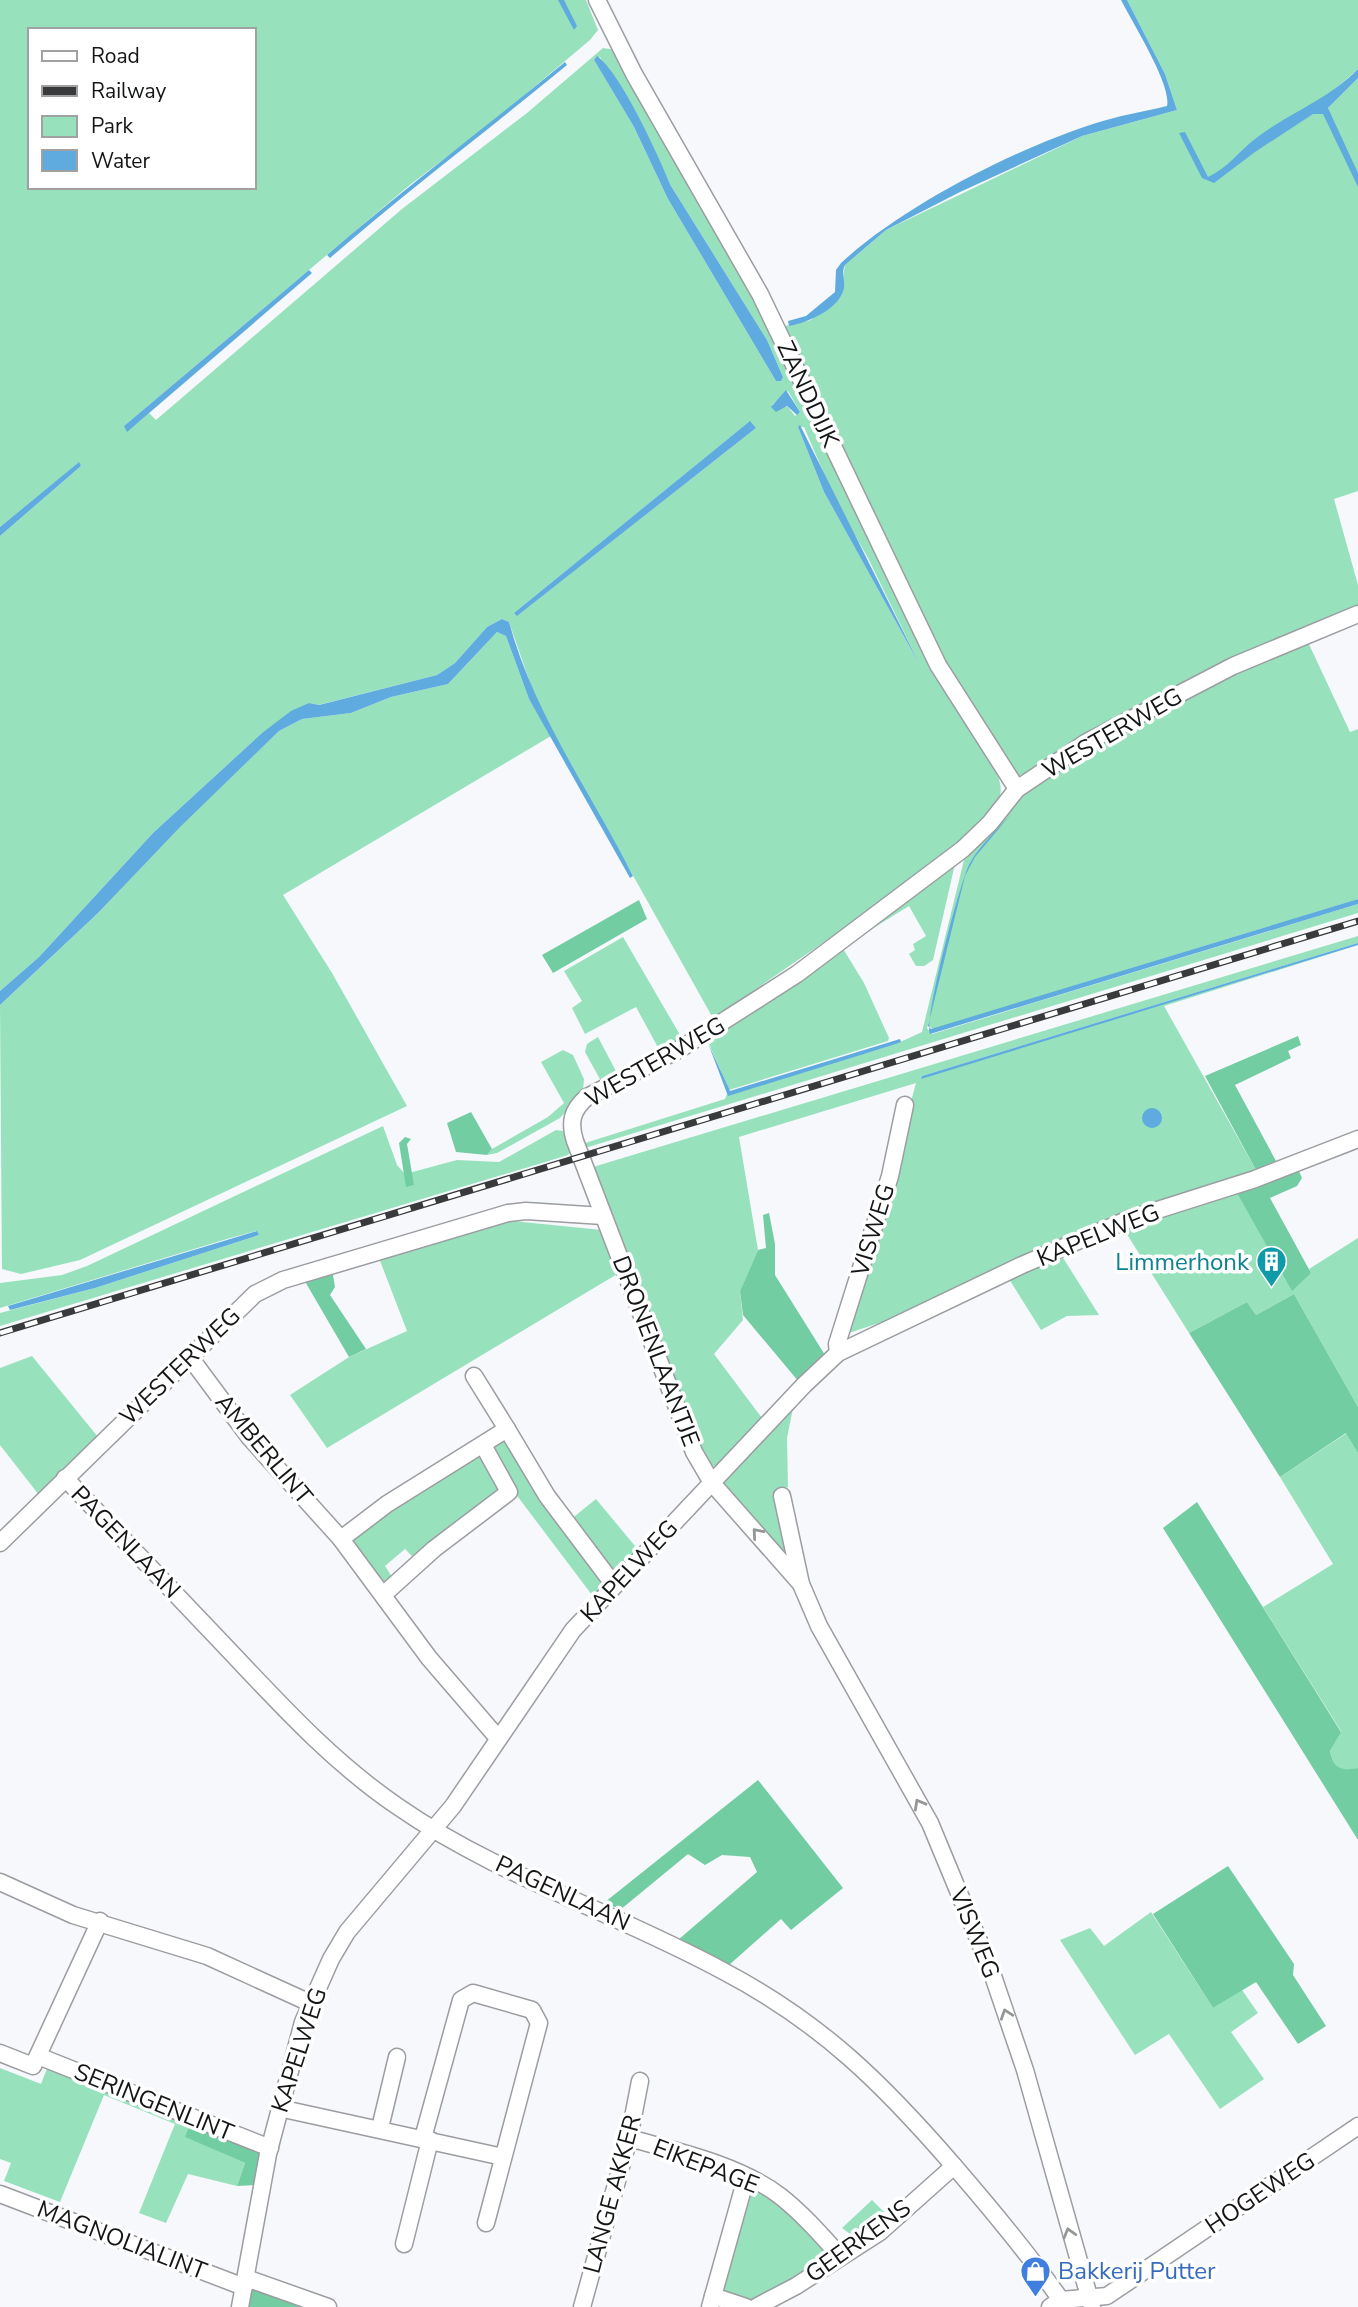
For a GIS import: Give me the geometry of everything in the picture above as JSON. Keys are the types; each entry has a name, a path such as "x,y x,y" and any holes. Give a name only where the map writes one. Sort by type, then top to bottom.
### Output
{"street":[{"name":"ZANDDIJK","path":"597,0 634,74 760,294 938,665 1017,789"},
{"name":"WESTERWEG","path":"0,1543 255,1294 283,1280 508,1213 526,1211 603,1216 570,1126 581,1101 707,1034 831,949 963,849 990,823 1017,789 1087,742 1159,702 1284,643 1358,614"},
{"name":"VISWEG","path":"838,1353 837,1344 890,1175 905,1105"},
{"name":"KAPELWEG","path":"240,2307 279,2108 310,2003 347,1932 433,1830 552,1658 614,1585 838,1353 1095,1234 1358,1139"},
{"name":"DRONENLAANTJE","path":"603,1216 685,1432 712,1483"},
{"name":"AMBERLINT","path":"189,1356 250,1437 341,1539 429,1658 498,1737"},
{"path":"474,1376 547,1496 614,1585"},
{"path":"341,1539 387,1504 506,1429"},
{"path":"383,1595 434,1549 509,1492 483,1445"},
{"name":"PAGENLAAN","path":"65,1478 309,1734 394,1805 433,1830 728,1973 850,2055 904,2107 998,2216 1055,2303"},
{"name":"VISWEG","path":"712,1483 801,1584"},
{"name":"VISWEG","path":"782,1496 801,1584 856,1697 897,1764 944,1853 991,1970 1025,2070 1090,2302"},
{"path":"0,1882 46,1905 207,1956 310,2003"},
{"path":"37,2056 100,1922"},
{"path":"404,2244 460,2000 473,1993 532,2010 539,2023 486,2223"},
{"name":"SERINGENLINT","path":"0,2053 33,2066 37,2056 270,2148"},
{"path":"380,2128 397,2057"},
{"name":"LANGE AKKER","path":"582,2307 629,2138 640,2081"},
{"path":"279,2108 503,2157"},
{"name":"HOGEWEG","path":"1055,2303 1090,2302 1108,2296 1358,2126"},
{"name":"EIKEPAGE","path":"629,2138 689,2154 778,2194 841,2257"},
{"name":"GEERKENS","path":"756,2307 880,2232 954,2166"},
{"path":"746,2178 712,2302 746,2307"},
{"name":"MAGNOLIALINT","path":"0,2194 245,2282"},
{"path":"245,2282 328,2307"}],"green space":[{"path":"0,0 586,0 598,30 590,40 489,125 411,184 124,426 136,424 149,413 156,420 402,209 527,113 603,48 616,50 677,159 676,163 748,281 861,523 865,525 991,760 1000,782 1000,796 987,816 918,875 714,1020 538,706 509,622 502,619 487,627 455,663 437,675 318,705 309,703 262,733 153,833 39,957 0,991 0,536 81,466 78,463 0,527","holes":["600,57 647,135 671,186 767,340 783,377 776,381 668,199 634,127 594,60","788,391 800,412 795,416 788,407 772,405","749,422 756,428 518,615 514,613","798,427 804,427 837,504 868,558 921,667 824,492"]},
{"path":"1127,0 1358,0 1358,69 1325,98 1313,114 1323,113 1358,183 1358,491 1334,499 1358,585 1358,608 1019,776 1014,774 941,661 781,327 811,320 840,296 845,265 886,230 1082,136 1177,110 1165,74"},
{"path":"1358,78 1358,179 1332,125 1328,108"},
{"path":"497,632 506,636 529,699 551,736 283,895 332,973 407,1106 80,1260 21,1274 2,1269 0,1005 98,913 179,827 279,731 302,719 351,713 391,697 448,684"},
{"path":"1307,640 1350,732 1358,729 1358,899 933,1029 928,1026 930,1018 927,1028 932,1034 1358,904 1358,913 585,1148 582,1144 725,1099 727,1094 896,1044 922,1032 964,860 1014,800 1082,751 1223,676"},
{"path":"955,864 933,960 924,966 916,966 909,954 915,950 913,944 926,936 909,906 862,935"},
{"path":"639,900 647,919 553,973 542,955"},
{"path":"1358,936 1358,943 922,1076 921,1078 1358,945 1164,1006 1256,1170 1107,1218 888,1320 849,1333 916,1083 739,1137 758,1250 740,1291 743,1320 714,1354 765,1422 722,1466 711,1466 701,1452 593,1167"},
{"path":"623,937 683,1040 661,1053 636,1007 585,1034 572,1008 582,1001 564,971"},
{"path":"842,947 864,983 888,1041 729,1090 707,1039 739,1021"},
{"path":"1298,1036 1301,1045 1288,1051 1291,1058 1235,1085 1276,1161 1256,1170 1205,1076"},
{"path":"598,1037 618,1075 601,1081 585,1052 587,1044"},
{"path":"563,1050 573,1055 584,1079 583,1092 560,1118 497,1153 487,1155 492,1149 548,1117 564,1103 541,1062"},
{"path":"471,1112 492,1149 487,1155 456,1152 447,1123"},
{"path":"383,1126 397,1165 405,1174 457,1160 499,1162 556,1130 563,1131 571,1151 568,1155 542,1163 0,1326 0,1313 95,1288 259,1235 256,1231 227,1239 0,1308 0,1283 62,1275 87,1266"},
{"path":"405,1137 411,1139 407,1144 414,1185 406,1187 399,1143"},
{"path":"1298,1169 1302,1178 1297,1186 1270,1198 1311,1273 1292,1291 1236,1191"},
{"path":"1236,1191 1311,1274 1309,1269 1358,1238 1358,1407 1294,1294 1256,1315 1247,1302 1189,1333 1123,1228"},
{"path":"769,1213 775,1244 775,1275 825,1355 799,1382 743,1315 740,1291 758,1250 766,1248 763,1215"},
{"path":"504,1220 602,1230 619,1273 327,1448 290,1395 349,1357 407,1331 379,1258"},
{"path":"1060,1253 1099,1315 1067,1316 1041,1330 1009,1279"},
{"path":"332,1269 335,1287 330,1295 366,1349 349,1357 303,1278"},
{"path":"1294,1294 1358,1407 1358,1453 1346,1433 1280,1477 1189,1333 1247,1302 1256,1315"},
{"path":"32,1356 98,1437 39,1495 0,1445 0,1368"},
{"path":"794,1403 787,1438 788,1487 775,1492 794,1567 721,1484"},
{"path":"1347,1433 1358,1453 1358,1768 1347,1770 1339,1768 1333,1762 1330,1751 1341,1731 1263,1607 1333,1564 1280,1477"},
{"path":"504,1440 508,1441 605,1584 595,1599 515,1493 512,1480 492,1448"},
{"path":"481,1457 500,1491 415,1559 405,1549 385,1566 394,1580 382,1585 351,1547 351,1537"},
{"path":"596,1499 640,1552 619,1572 613,1572 570,1520"},
{"path":"1197,1502 1341,1732 1330,1751 1333,1762 1339,1767 1358,1768 1358,1840 1163,1528"},
{"path":"758,1780 843,1888 791,1930 781,1919 729,1965 678,1940 757,1872 750,1857 722,1855 705,1865 688,1854 620,1910 605,1902"},
{"path":"1228,1866 1294,1964 1293,1975 1326,2026 1298,2044 1256,1982 1213,2008 1153,1914"},
{"path":"1151,1912 1213,2008 1242,1990 1258,2013 1231,2032 1264,2079 1220,2109 1169,2034 1135,2055 1060,1940 1090,1928 1104,1946"},
{"path":"48,2066 190,2124 186,2137 245,2163 237,2186 188,2174 166,2223 139,2213 175,2124 104,2095 60,2202 4,2181 11,2163 0,2159 0,2068 41,2084"},
{"path":"190,2124 261,2154 255,2185 237,2186 245,2163 185,2137"},
{"path":"759,2188 786,2206 825,2248 825,2258 753,2302 727,2295 723,2285 750,2191"},
{"path":"872,2200 887,2215 858,2240 842,2228"},
{"path":"253,2283 321,2307 248,2307"}],"water":[{"path":"558,0 564,0 577,26 574,30"},
{"path":"1121,0 1127,0 1165,74 1177,110 1082,136 960,192 886,230 845,265 844,288 841,296 830,308 805,322 789,326 788,321 806,316 835,292 836,270 841,263 895,221 927,201 994,164 1062,135 1102,121 1167,106 1167,96 1158,69"},
{"path":"597,56 607,65 628,97 671,186 767,340 783,377 781,381 776,381 668,199 634,127 594,60"},
{"path":"565,62 567,65 330,258 327,255 386,206"},
{"path":"1358,69 1358,78 1328,108 1358,173 1358,187 1323,114 1313,114 1214,183 1202,178 1179,133 1185,132 1208,177 1268,130 1321,98"},
{"path":"309,270 312,273 127,432 124,426"},
{"path":"786,390 800,412 797,415 787,406 776,412 771,407"},
{"path":"750,421 756,428 517,616 514,613"},
{"path":"800,425 921,667 824,492 798,427"},
{"path":"79,462 81,466 0,536 0,527"},
{"path":"502,619 509,622 533,689 564,752 633,876 630,878 529,699 506,636 497,632 448,684 391,697 351,713 302,719 279,731 180,827 98,913 0,1005 0,991 39,957 153,833 262,733 291,711 309,703 319,705 437,675 455,663 487,627"},
{"path":"1012,813 975,857 965,876 930,1017 944,951 965,875 970,863 979,850"},
{"path":"1358,899 1358,904 930,1034 930,1028"},
{"path":"1358,945 921,1079 922,1076"},
{"path":"900,1039 901,1042 896,1044 728,1096 708,1043 730,1091"},
{"path":"1148,1108 1156,1108 1162,1118 1156,1128 1148,1128 1142,1122 1142,1114"},
{"path":"257,1231 259,1235 95,1288 10,1310 8,1306"}],"railway":[{"path":"0,1333 1358,921"}],"place":[{"name":"Limmerhonk","path":"1272,1289"},
{"name":"Bakkerij Putter","path":"1035,2298"}]}
